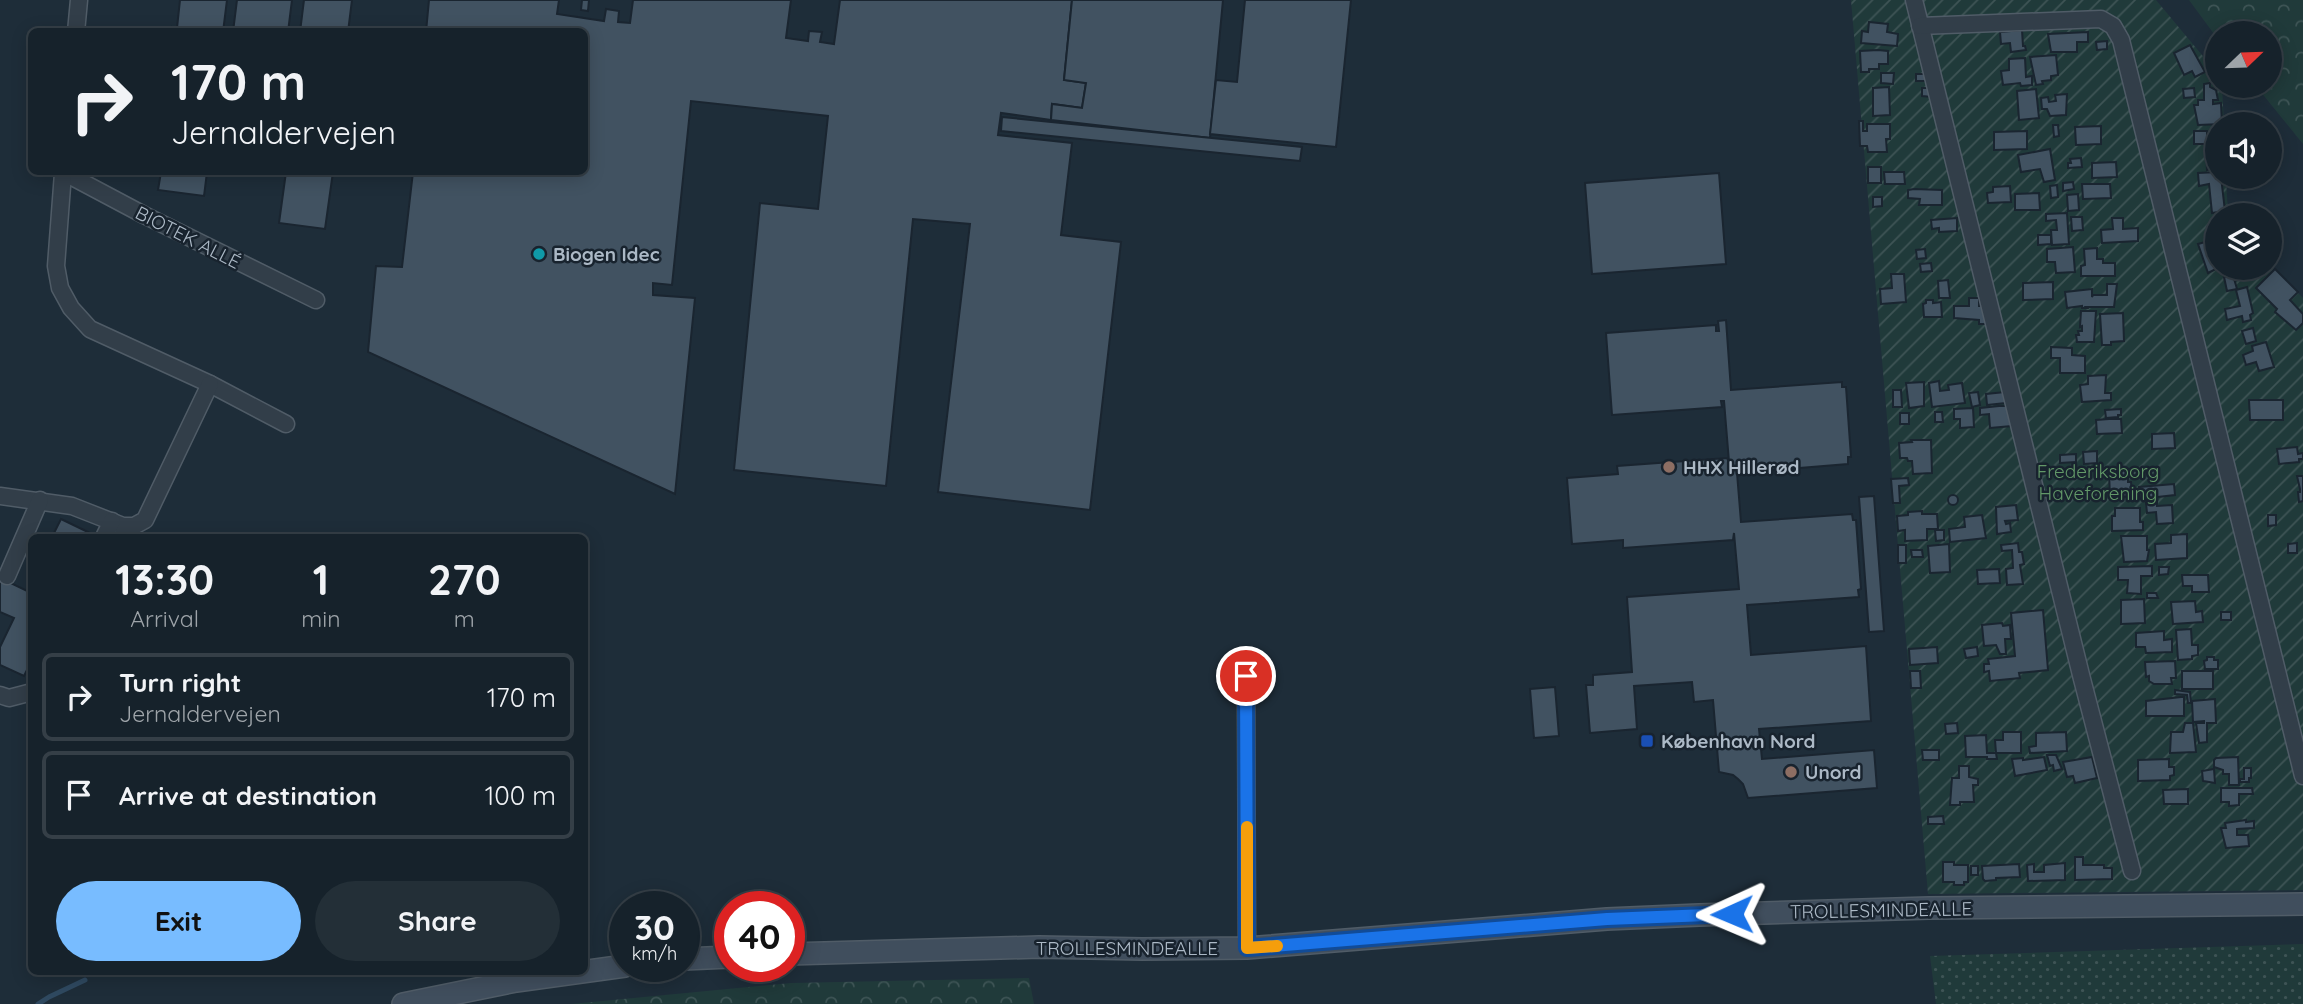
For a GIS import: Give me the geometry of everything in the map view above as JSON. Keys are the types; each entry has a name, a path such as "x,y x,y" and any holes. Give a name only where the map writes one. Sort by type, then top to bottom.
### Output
{"street":[{"path":"76,28 79,0"},
{"path":"1914,0 2132,871"},
{"path":"1920,26 2101,19 2113,26 2121,40 2303,776"},
{"path":"63,175 56,266 60,288 71,308 90,329 210,384 286,425"},
{"name":"BIOTEK ALLÉ","path":"69,175 316,300"},
{"path":"0,496 72,506 123,526 134,526 145,520 210,384"},
{"path":"7,576 40,500"},
{"path":"106,534 112,521"},
{"path":"1246,676 1247,948"},
{"path":"0,695 9,698 28,691"},
{"name":"TROLLESMINDEALLE","path":"805,954 1039,947 1247,948 1607,919 1699,915 1928,908 2303,904"},
{"path":"588,971 609,968"},
{"path":"403,1004 560,975"}],"green space":[{"name":"Frederiksborg Haveforening","path":"1851,0 2156,0 2205,59 2205,98 2223,98 2223,112 2205,112 2205,189 2227,189 2227,203 2205,203 2205,280 2282,280 2282,277 2303,298 2303,890 1928,894"},
{"path":"2189,0 2303,0 2303,144 2282,118 2282,112 2277,112 2266,98 2282,98 2282,21 2205,22"},
{"path":"2303,944 2303,1004 1936,1004 1930,956"},
{"path":"1029,978 1034,1004 571,1004 791,983"}],"building":[{"path":"180,0 227,0 224,28 177,28"},
{"path":"237,0 292,0 288,28 234,28"},
{"path":"304,0 352,0 348,28 300,28"},
{"name":"Biogen Idec","path":"429,0 559,0 557,14 604,21 606,9 619,11 618,22 630,23 633,0 791,0 786,38 808,41 809,31 822,32 820,42 834,44 840,0 1072,0 1064,80 1086,83 1082,108 1052,104 1051,120 1001,113 998,135 1072,143 1061,235 1121,242 1090,510 938,492 970,224 913,219 886,486 734,470 760,203 818,209 828,116 691,101 672,285 653,283 653,295 695,298 675,494 368,352 376,266 402,267 413,175 588,175 588,28 426,28"},
{"path":"582,0 589,0 588,11 581,10"},
{"path":"1072,0 1223,0 1210,138 1051,120 1052,104 1082,108 1086,83 1064,80"},
{"path":"1245,0 1351,0 1336,147 1210,134 1216,80 1237,82"},
{"path":"1869,22 1888,24 1887,32 1898,34 1897,46 1861,43 1862,31 1868,32"},
{"path":"2022,30 2023,46 2026,50 2011,52 2010,43 2001,44 2000,32"},
{"path":"2088,32 2088,42 2077,42 2077,52 2051,52 2048,34"},
{"path":"2107,41 2107,49 2097,50 2096,42"},
{"path":"2190,45 2205,72 2195,77 2192,71 2184,75 2174,53"},
{"path":"1860,51 1888,51 1888,64 1879,64 1879,69 1861,72"},
{"path":"2056,55 2058,75 2036,85 2030,57"},
{"path":"2025,58 2026,77 2032,76 2032,85 2003,85 2001,71 2009,70 2009,59"},
{"path":"1881,73 1894,73 1893,84 1881,83"},
{"path":"1916,74 1925,74 1925,81 1916,81"},
{"path":"2204,84 2205,98 2218,98 2213,100 2213,104 2221,103 2221,112 2205,112 2205,125 2198,125 2194,105 2198,105 2198,100 2204,100"},
{"path":"1889,87 1890,115 1873,116 1873,88"},
{"path":"1922,88 1932,88 1932,97 1922,96"},
{"path":"2194,88 2195,97 2184,98 2183,89"},
{"path":"2036,89 2039,118 2019,120 2017,91"},
{"path":"2067,94 2066,115 2050,116 2047,109 2042,109 2041,98 2048,97 2049,102 2056,101 2055,95"},
{"path":"1002,117 1302,147 1300,161 1001,131"},
{"path":"1859,121 1863,121 1863,131 1867,131 1867,124 1890,124 1890,139 1886,139 1887,152 1868,152 1867,146 1860,146"},
{"path":"2053,125 2058,125 2059,136 2054,137"},
{"path":"2101,126 2101,144 2076,145 2075,127"},
{"path":"2027,131 2027,149 1994,150 1994,132"},
{"path":"2194,131 2205,131 2205,144 2194,144"},
{"path":"2050,149 2055,180 2044,182 2040,169 2021,172 2018,155"},
{"path":"2081,158 2082,167 2068,168 2070,159"},
{"path":"2116,162 2117,177 2092,178 2092,163"},
{"path":"1868,167 1881,167 1881,183 1868,183"},
{"path":"1884,172 1904,172 1905,184 1885,184"},
{"path":"1719,173 1726,264 1592,274 1585,183"},
{"path":"2198,173 2205,173 2205,185 2199,186"},
{"path":"160,175 207,175 204,196 158,190"},
{"path":"286,175 333,175 325,229 279,223"},
{"path":"2073,182 2074,189 2063,191 2063,183"},
{"path":"2082,184 2110,184 2111,198 2083,199"},
{"path":"2057,185 2058,197 2051,198 2050,186"},
{"path":"2010,186 2011,202 1988,203 1987,193 1993,192 1993,187"},
{"path":"2210,189 2222,189 2224,203 2211,203"},
{"path":"1908,190 1942,190 1942,205 1919,205 1920,199 1908,198"},
{"path":"2039,193 2040,210 2015,210 2015,194"},
{"path":"2078,194 2079,210 2068,211 2067,195"},
{"path":"1873,197 1882,197 1882,206 1873,207"},
{"path":"2067,213 2069,244 2052,245 2051,230 2057,230 2056,220 2046,221 2046,214"},
{"path":"2071,217 2082,217 2083,230 2072,231"},
{"path":"1957,218 1957,231 1939,232 1939,228 1932,229 1931,220"},
{"path":"2112,218 2123,218 2123,229 2138,228 2138,241 2102,243 2101,230 2113,229"},
{"path":"2038,235 2051,235 2051,244 2038,245"},
{"path":"2205,242 2205,264 2198,244"},
{"path":"2073,247 2075,272 2056,273 2055,262 2047,262 2047,249"},
{"path":"2097,248 2097,259 2103,259 2103,263 2115,263 2115,276 2081,276 2081,266 2085,265 2084,249"},
{"path":"1925,249 1926,258 1917,259 1916,250"},
{"path":"1931,263 1932,271 1921,272 1920,264"},
{"path":"1891,274 1904,274 1906,302 1881,304 1880,289 1892,288"},
{"path":"2282,276 2298,292 2290,300 2303,314 2303,323 2296,330 2275,312 2277,309 2256,288 2264,280 2282,280"},
{"path":"1948,280 1950,298 1939,298 1938,281"},
{"path":"2225,280 2234,280 2237,289 2227,291"},
{"path":"2053,282 2053,299 2023,300 2023,283"},
{"path":"2107,284 2117,284 2114,307 2067,308 2065,292 2092,289 2092,297 2107,295"},
{"path":"2247,287 2253,313 2250,315 2251,320 2243,322 2242,316 2227,320 2225,309 2240,306 2236,290"},
{"path":"1969,298 1979,298 1979,306 1986,306 1986,324 1979,324 1979,320 1954,318 1954,306 1969,306"},
{"path":"1926,300 1941,302 1942,317 1924,317 1923,304"},
{"path":"2081,311 2096,311 2094,342 2077,342 2076,335 2079,335 2078,331 2082,331"},
{"path":"2123,313 2124,341 2102,345 2100,314"},
{"path":"1726,320 1731,390 1842,382 1842,387 1846,387 1851,457 1848,457 1848,464 1737,473 1741,522 1852,514 1853,520 1856,520 1861,589 1858,590 1859,597 1747,605 1751,655 1866,646 1871,721 1759,729 1762,759 1874,750 1877,788 1748,798 1738,779 1719,772 1713,700 1694,702 1692,682 1634,686 1637,729 1590,733 1586,685 1593,685 1593,675 1632,672 1627,597 1739,589 1734,533 1733,540 1623,548 1623,540 1572,544 1567,478 1618,474 1617,466 1727,458 1729,462 1724,401 1721,401 1722,407 1612,415 1606,333 1716,325 1716,331 1719,331 1718,321"},
{"path":"2253,328 2256,341 2246,344 2242,331"},
{"path":"2266,342 2274,367 2259,371 2256,362 2246,365 2243,355 2253,351 2252,346"},
{"path":"2051,347 2072,348 2072,355 2085,356 2085,373 2060,373 2060,358 2051,358"},
{"path":"2106,375 2105,393 2111,393 2111,400 2082,402 2080,385 2088,384 2088,376"},
{"path":"1939,381 1940,391 1949,390 1948,385 1962,383 1965,403 1932,407 1929,383"},
{"path":"1924,382 1924,406 1909,408 1906,383"},
{"path":"1893,390 1901,390 1902,407 1893,407"},
{"path":"1978,392 1980,405 1972,407 1969,393"},
{"path":"2005,392 2006,403 1987,405 1986,394"},
{"path":"2249,400 2283,400 2283,420 2250,420"},
{"path":"2009,406 2012,426 1990,428 1989,414 1980,415 1980,408"},
{"path":"1973,408 1974,427 1960,428 1960,419 1954,419 1954,409"},
{"path":"2121,409 2121,415 2118,417 2106,418 2105,410"},
{"path":"1935,412 1942,412 1943,422 1935,422"},
{"path":"1900,413 1909,413 1909,424 1900,424"},
{"path":"2121,419 2122,433 2097,434 2096,420"},
{"path":"2174,433 2175,448 2152,449 2152,434"},
{"path":"1911,440 1931,440 1932,473 1913,474 1912,461 1900,458 1899,443 1912,442"},
{"path":"2297,447 2298,454 2303,453 2303,459 2299,459 2299,462 2279,464 2277,449"},
{"path":"2097,451 2097,463 2084,464 2083,452"},
{"path":"2076,454 2076,462 2060,463 2060,455"},
{"path":"2128,470 2132,496 2110,498 2109,471"},
{"path":"2297,476 2303,476 2303,501 2299,502 2300,489"},
{"path":"1908,478 1909,485 1899,486 1900,503 1893,503 1891,479"},
{"path":"2174,484 2175,495 2140,499 2139,487"},
{"path":"1953,495 1957,496 1957,504 1953,505 1949,504 1948,500 1949,496"},
{"path":"1874,496 1884,631 1869,632 1859,497"},
{"path":"2157,502 2157,506 2172,505 2173,523 2157,524 2156,512 2147,513 2146,503"},
{"path":"2016,505 2018,520 2005,521 2006,524 2010,523 2011,532 1997,534 1996,507"},
{"path":"2115,508 2140,508 2143,530 2112,531"},
{"path":"1922,511 1922,514 1937,514 1938,529 1927,529 1927,540 1905,541 1905,530 1898,531 1897,516"},
{"path":"1982,515 1986,538 1950,542 1949,529 1965,527 1964,517"},
{"path":"2268,515 2276,515 2276,525 2268,526"},
{"path":"61,519 92,534 54,534"},
{"path":"1935,530 1944,530 1944,540 1936,541"},
{"path":"2187,534 2187,558 2156,560 2155,544 2171,543 2171,535"},
{"path":"2121,536 2147,536 2147,561 2124,562"},
{"path":"2018,543 2024,564 2020,565 2023,584 2007,585 2006,569 2013,568 2012,550 2002,551 2001,545"},
{"path":"2297,543 2297,553 2288,553 2288,544"},
{"path":"1949,544 1950,572 1930,573 1928,546"},
{"path":"1898,545 1906,545 1906,563 1898,563"},
{"path":"1911,550 1922,550 1923,557 1912,557"},
{"path":"2152,566 2152,576 2141,576 2141,594 2127,593 2128,580 2118,580 2118,567"},
{"path":"2159,567 2169,567 2168,574 2159,575"},
{"path":"1999,569 2000,583 1978,584 1977,570"},
{"path":"2182,575 2208,575 2209,592 2192,592 2192,586 2183,586"},
{"path":"0,578 27,591 28,589 28,668 24,676 0,665 0,647 14,618 0,612"},
{"path":"2147,593 2156,593 2158,598 2147,598"},
{"path":"2144,599 2145,623 2121,624 2121,600"},
{"path":"2195,601 2196,612 2202,611 2203,622 2173,624 2171,602"},
{"path":"2043,610 2048,670 2019,673 2020,678 1990,681 1989,671 1984,672 1984,664 1989,664 1988,659 2015,656 2011,613"},
{"path":"2221,612 2231,612 2231,620 2221,620"},
{"path":"2002,623 2003,626 2010,625 2011,639 2005,639 2006,654 2000,654 1996,645 1984,646 1982,625"},
{"path":"2191,629 2192,645 2198,645 2198,655 2192,656 2192,659 2178,660 2176,630"},
{"path":"2164,631 2164,640 2172,639 2172,652 2146,653 2145,647 2136,647 2136,633"},
{"path":"1937,647 1938,663 1910,665 1909,649"},
{"path":"1977,647 1978,656 1966,658 1964,649"},
{"path":"2207,657 2218,660 2218,669 2205,669 2204,661"},
{"path":"2175,661 2176,678 2171,678 2172,684 2154,684 2149,681 2149,676 2146,677 2145,662"},
{"path":"1910,671 1920,671 1921,688 1911,688"},
{"path":"2182,671 2213,671 2213,689 2182,689"},
{"path":"1555,687 1559,736 1534,738 1530,689"},
{"path":"2175,690 2190,692 2191,703 2188,703 2187,695 2175,694"},
{"path":"2184,697 2184,716 2146,716 2146,701"},
{"path":"2215,699 2216,723 2207,723 2207,742 2199,743 2196,723 2204,721 2193,722 2192,701"},
{"path":"1957,723 1958,733 1946,734 1945,724"},
{"path":"2185,723 2193,723 2196,752 2170,753 2171,732 2183,732"},
{"path":"2003,732 2021,732 2021,753 1996,753 1995,740 2003,740"},
{"path":"2066,732 2067,751 2030,753 2029,747 2036,746 2036,733"},
{"path":"1986,735 1987,753 1996,753 1997,759 1966,757 1965,736"},
{"path":"1922,750 1939,750 1939,760 1923,760"},
{"path":"2047,755 2056,755 2062,769 2054,771"},
{"path":"2044,757 2047,770 2015,776 2012,759"},
{"path":"2092,757 2097,778 2075,783 2073,776 2067,777 2063,762"},
{"path":"2238,757 2239,785 2229,785 2229,774 2223,774 2223,770 2214,767 2214,760"},
{"path":"2169,759 2169,767 2174,767 2174,775 2170,776 2170,780 2138,781 2138,760"},
{"path":"1959,766 1969,766 1969,777 1978,779 1978,785 1973,785 1974,802 1950,805 1952,778 1959,778"},
{"path":"2244,768 2251,768 2249,782 2240,782 2240,779 2244,779"},
{"path":"2214,769 2215,783 2203,781 2202,771"},
{"path":"2221,788 2252,788 2253,794 2239,794 2239,805 2229,806 2229,802 2221,802"},
{"path":"2188,789 2188,804 2164,804 2163,790"},
{"path":"1943,816 1944,824 1928,824 1928,817"},
{"path":"2254,821 2254,828 2237,829 2237,835 2248,835 2249,846 2226,848 2221,828 2226,828 2225,823"},
{"path":"2075,857 2083,857 2083,865 2104,865 2104,868 2112,868 2112,879 2075,880"},
{"path":"1943,862 1968,865 1968,882 1954,885 1954,882 1943,882"},
{"path":"2065,863 2065,880 2028,881 2027,865 2034,864 2034,872 2044,872 2044,865"},
{"path":"2019,864 2020,877 1985,881 1983,879 1982,866"},
{"path":"1971,866 1978,866 1978,875 1971,875"}],"waterway":[{"path":"38,1004 85,980"}],"slow traffic":[{"path":"1247,827 1247,948 1277,946"}],"place":[{"name":"Biogen Idec","path":"539,254"},
{"name":"HHX Hillerød","path":"1669,467"},
{"name":"København Nord","path":"1647,741"},
{"name":"Unord","path":"1791,772"}],"route":[{"path":"1246,676 1247,948 1607,919 1732,914"}]}
